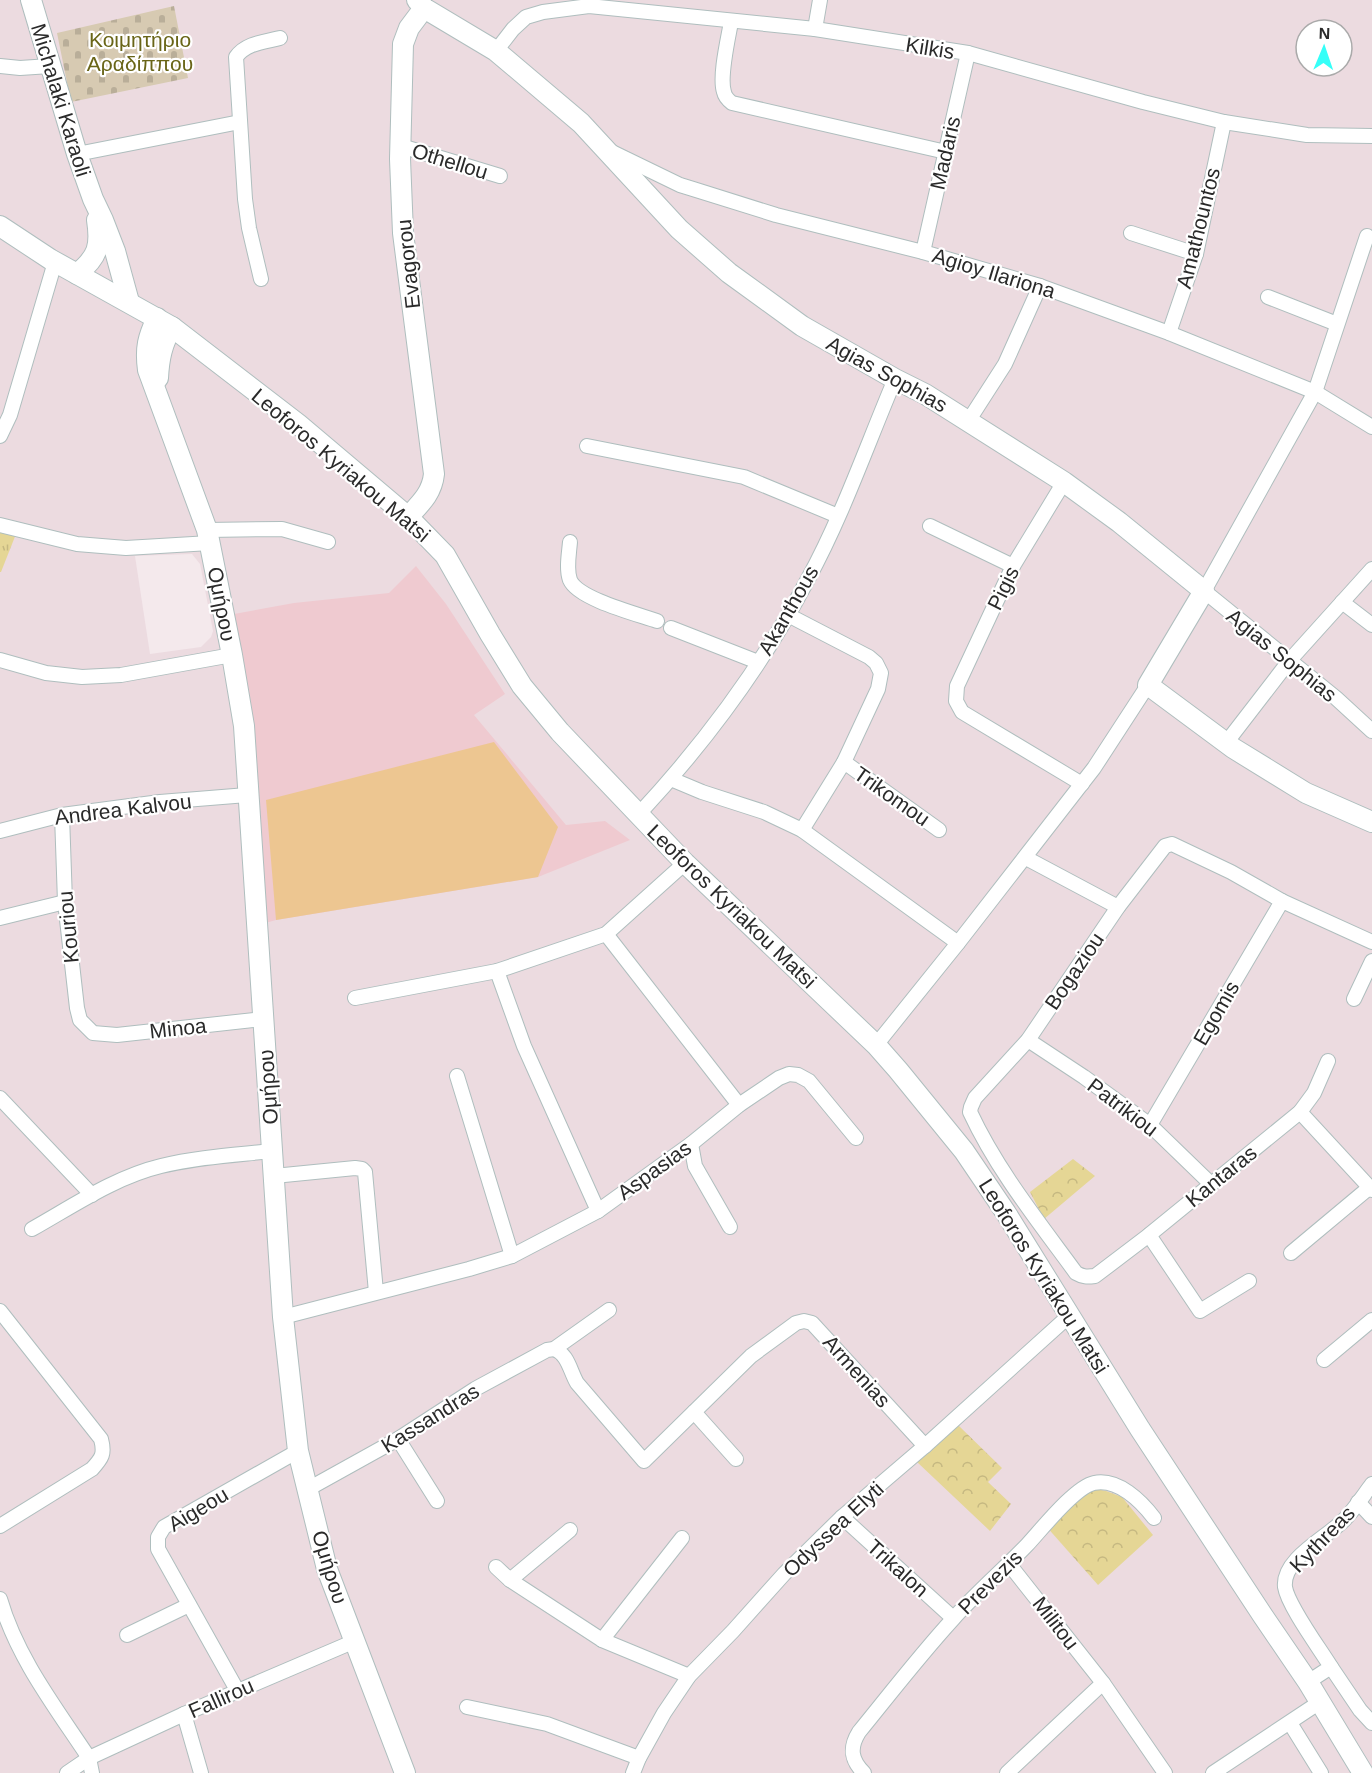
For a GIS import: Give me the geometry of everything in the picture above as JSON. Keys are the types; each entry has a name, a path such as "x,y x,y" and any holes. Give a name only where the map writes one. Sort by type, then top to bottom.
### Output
{"street":[{"name":"Michalaki Karaoli","path":"31,0 77,154 112,242 129,302"},
{"path":"815,29 820,0"},
{"name":"Kilkis","path":"496,51 513,29 526,17 590,3 731,22 815,29 968,53 1224,122 1307,135 1372,136"},
{"name":"Agias Sophias","path":"421,4 496,51 580,123 679,229 729,273 802,326 969,420 1064,482 1119,522 1290,660 1372,731"},
{"name":"Evagorou","path":"408,517 431,490 434,474 403,233 401,146 403,44 421,4"},
{"path":"731,22 723,91 732,104 945,152"},
{"path":"261,279 248,218 236,57 240,51 250,45 280,38"},
{"name":"Madaris","path":"923,252 968,53"},
{"path":"0,66 20,68 50,66"},
{"name":"Amathountos","path":"1169,333 1196,254 1224,122"},
{"path":"77,154 240,123"},
{"name":"Othellou","path":"401,146 500,176"},
{"name":"Agioy Ilariona","path":"605,148 680,185 776,215 923,252 1040,286 1169,333 1315,392 1372,427"},
{"name":"Michalaki Karaoli","path":"77,274 93,259 99,241 93,199"},
{"name":"Leoforos Kyriakou Matsi","path":"0,226 55,262 164,323 298,424 408,517 445,555 522,686 560,732 685,863 876,1045 963,1151 1014,1226 1140,1429 1308,1682 1364,1773"},
{"path":"1131,233 1196,254"},
{"path":"876,1045 1026,858 1082,784 1148,685 1204,591 1315,392 1367,236"},
{"path":"0,436 10,415 55,262"},
{"path":"969,420 1005,364 1040,286"},
{"path":"1268,297 1337,324"},
{"name":"Ομήρου","path":"164,323 165,338 160,352 158,395 209,537 244,726 283,1317 298,1451 327,1569 405,1773"},
{"name":"Akanthous","path":"638,815 671,779 721,717 788,615 838,516 895,379"},
{"path":"587,447 744,477 838,516"},
{"name":"Pigis","path":"1064,482 1013,566 957,686 956,701 962,712 1082,784"},
{"path":"0,525 77,544 116,548 282,529 328,542"},
{"path":"930,526 1013,566"},
{"path":"570,542 569,575 574,587 589,597 657,621"},
{"path":"1226,743 1290,660 1372,569"},
{"path":"1342,602 1372,625"},
{"name":"Trikomou","path":"788,615 869,657 881,673 880,684 844,762 802,830"},
{"path":"671,628 758,662"},
{"path":"0,660 46,673 82,677 121,675 232,655"},
{"path":"1148,685 1226,743 1306,793 1372,822"},
{"name":"Trikomou","path":"844,762 939,830"},
{"path":"671,779 702,792 764,812 802,830 958,943"},
{"name":"Andrea Kalvou","path":"0,831 62,815 160,802 247,795"},
{"name":"Kouriou","path":"62,815 65,902 77,1008 80,1020 93,1033"},
{"name":"Bogaziou","path":"1033,1215 992,1153 970,1112 971,1107 975,1098 1028,1040 1118,907 1160,852 1165,846 1172,844 1231,872 1282,901"},
{"path":"1026,858 1118,907"},
{"path":"355,998 497,971 606,934 685,863"},
{"path":"1282,901 1372,942"},
{"name":"Egomis","path":"1150,1125 1282,901"},
{"path":"0,918 65,902"},
{"path":"606,934 739,1105"},
{"path":"1354,999 1372,961"},
{"path":"497,971 524,1046 598,1211"},
{"name":"Minoa","path":"93,1033 117,1035 263,1019"},
{"name":"Patrikiou","path":"1028,1040 1150,1125 1211,1184"},
{"name":"Kantaras","path":"1033,1215 1076,1273 1087,1277 1095,1276 1300,1112 1314,1093 1328,1061"},
{"name":"Aspasias","path":"283,1317 512,1256 598,1211 691,1144 739,1105 779,1078 789,1074 798,1075 809,1081 856,1138"},
{"path":"457,1076 512,1256"},
{"path":"0,1098 92,1195"},
{"path":"1291,1253 1371,1189 1300,1112"},
{"path":"691,1144 695,1166 730,1227"},
{"path":"32,1229 129,1176 160,1166 197,1159 272,1151"},
{"path":"274,1176 355,1168 365,1172 376,1292"},
{"path":"1014,1226 1033,1215"},
{"path":"1149,1235 1200,1311 1249,1281"},
{"name":"Kassandras","path":"308,1489 399,1439 475,1389 548,1350 554,1349 609,1310"},
{"path":"0,1311 101,1439 104,1450 100,1461 93,1469 0,1526"},
{"name":"Odyssea Elyti","path":"633,1773 664,1713 688,1676 733,1631 784,1574 842,1517 925,1446 1070,1315"},
{"name":"Armenias","path":"554,1349 560,1351 578,1383 644,1461 752,1356 796,1323 804,1321 812,1323 925,1446"},
{"path":"1324,1360 1371,1322"},
{"path":"694,1412 736,1459"},
{"path":"399,1439 436,1501"},
{"name":"Aigeou","path":"237,1690 158,1549 158,1537 164,1527 298,1451"},
{"name":"Prevezis","path":"864,1773 856,1764 851,1748 859,1732 953,1618 1009,1564 1071,1498 1092,1484 1107,1483 1123,1490 1142,1503 1154,1518"},
{"name":"Kythreas","path":"1372,1484 1344,1520 1297,1559 1285,1581 1293,1606 1360,1710 1372,1723"},
{"path":"1358,1502 1372,1517"},
{"name":"Trikalon","path":"842,1517 953,1618"},
{"path":"510,1580 570,1530"},
{"path":"602,1640 682,1538"},
{"name":"Militou","path":"1009,1564 1103,1683 1165,1773"},
{"path":"496,1567 510,1580 602,1640 688,1676"},
{"path":"0,1599 2,1616 32,1671 89,1758 92,1773"},
{"path":"127,1635 189,1605"},
{"name":"Fallirou","path":"67,1773 89,1758 184,1714 355,1641"},
{"path":"1308,1682 1331,1667"},
{"path":"1007,1773 1103,1683"},
{"path":"467,1707 547,1724 639,1758"},
{"path":"1213,1773 1290,1723 1325,1710"},
{"name":"Leoforos Kyriakou Matsi","path":"1325,1710 1352,1773"},
{"path":"184,1714 201,1773"},
{"path":"1290,1723 1321,1773"}],"shaded area":[{"path":"192,554 200,564 213,631 211,637 201,647 150,654 135,556"},
{"path":"416,566 446,604 505,694 474,715 566,825 605,821 630,840 538,877 262,924 250,729 234,614 294,603 389,593"},
{"path":"494,742 558,827 538,877 276,920 266,800"}],"green space":[{"name":"Κοιμητήριο Αραδίππου","path":"174,6 188,78 71,102 57,33"},
{"path":"0,529 16,534 1,572 0,572"},
{"path":"1073,1159 1095,1176 1044,1219 1030,1192"},
{"path":"958,1425 1002,1468 988,1482 1011,1504 990,1531 917,1462"},
{"path":"1091,1488 1122,1497 1153,1535 1098,1585 1045,1525"}]}
